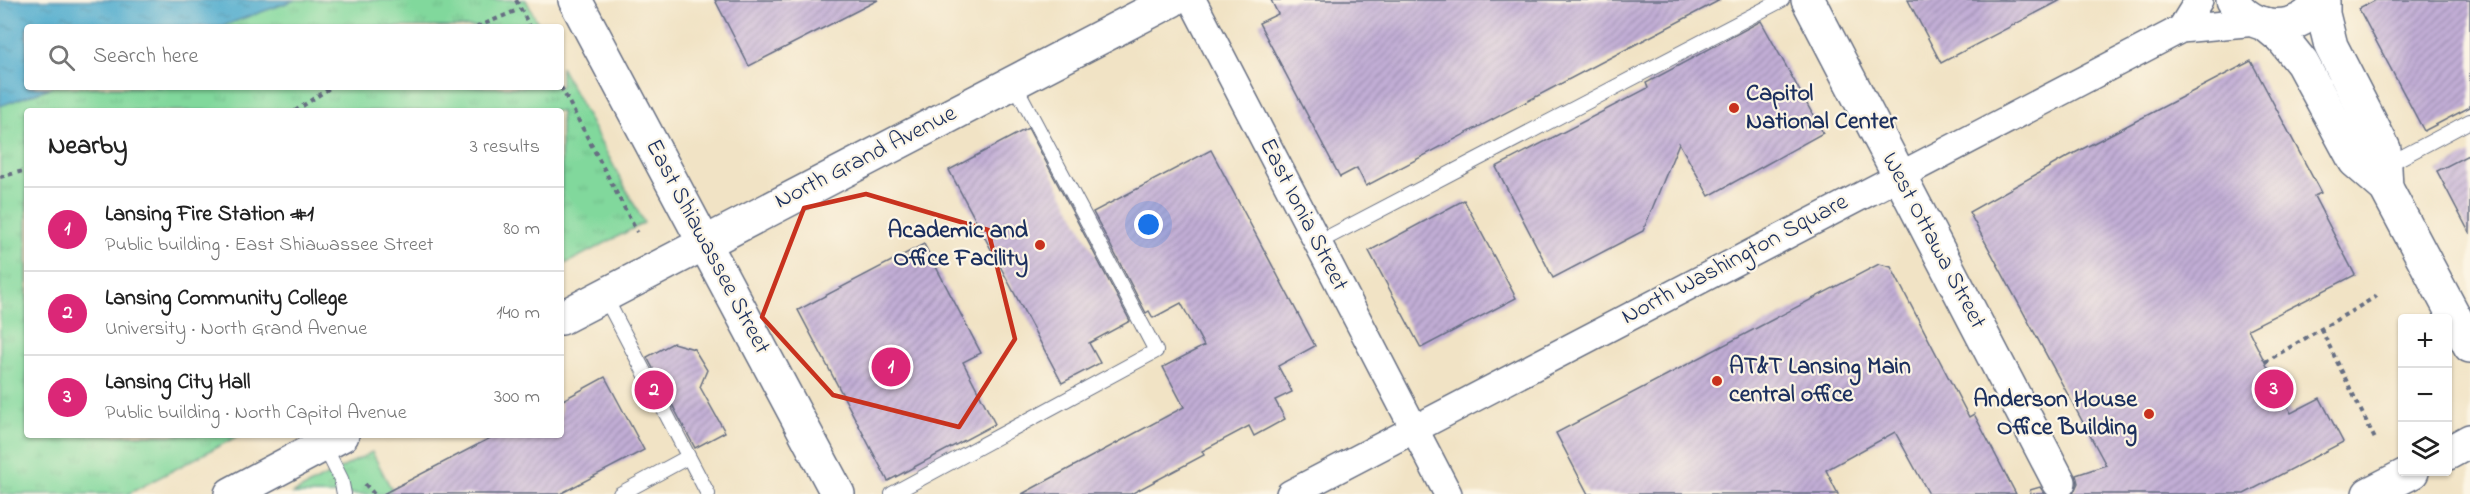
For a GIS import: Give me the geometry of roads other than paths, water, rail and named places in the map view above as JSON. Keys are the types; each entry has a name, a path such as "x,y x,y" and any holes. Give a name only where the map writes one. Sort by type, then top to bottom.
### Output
{"street":[{"name":"East Shiawassee Street","path":"575,0 838,494"},
{"name":"North Grand Avenue","path":"564,316 1172,0"},
{"name":"East Ionia Street","path":"1192,0 1448,494"},
{"name":"West Ottawa Street","path":"1808,0 2059,482"},
{"path":"2181,28 2199,0"},
{"path":"2181,28 2252,15 2290,25 2305,17 2321,0"},
{"path":"2321,0 2331,46 2384,149 2386,177 2470,346"},
{"path":"2252,15 2282,38 2302,63 2355,161 2386,177"},
{"name":"North Washington Square","path":"1290,494 2181,28"},
{"path":"231,494 333,440"},
{"path":"2452,451 2470,441"},
{"path":"2369,494 2403,476"}],"lane":[{"path":"1317,243 1782,0"},
{"path":"892,494 1156,351 1013,82"},
{"path":"2386,177 2470,122"},
{"path":"604,295 708,494"},
{"path":"333,440 344,494"},
{"path":"620,494 688,457"}],"water":[{"path":"0,0 295,0 227,24 24,24 24,90 44,90 0,106"}],"place":[{"name":"Capitol National Center","path":"1734,108"},
{"name":"Academic and Office Facility","path":"1040,245"},
{"name":"Lansing Fire Station #1","path":"891,367"},
{"name":"AT&T Lansing Main central office","path":"1717,381"},
{"name":"Lansing City Hall","path":"2274,389"},
{"name":"Lansing Community College","path":"654,390"},
{"name":"Anderson House Office Building","path":"2149,414"}]}
